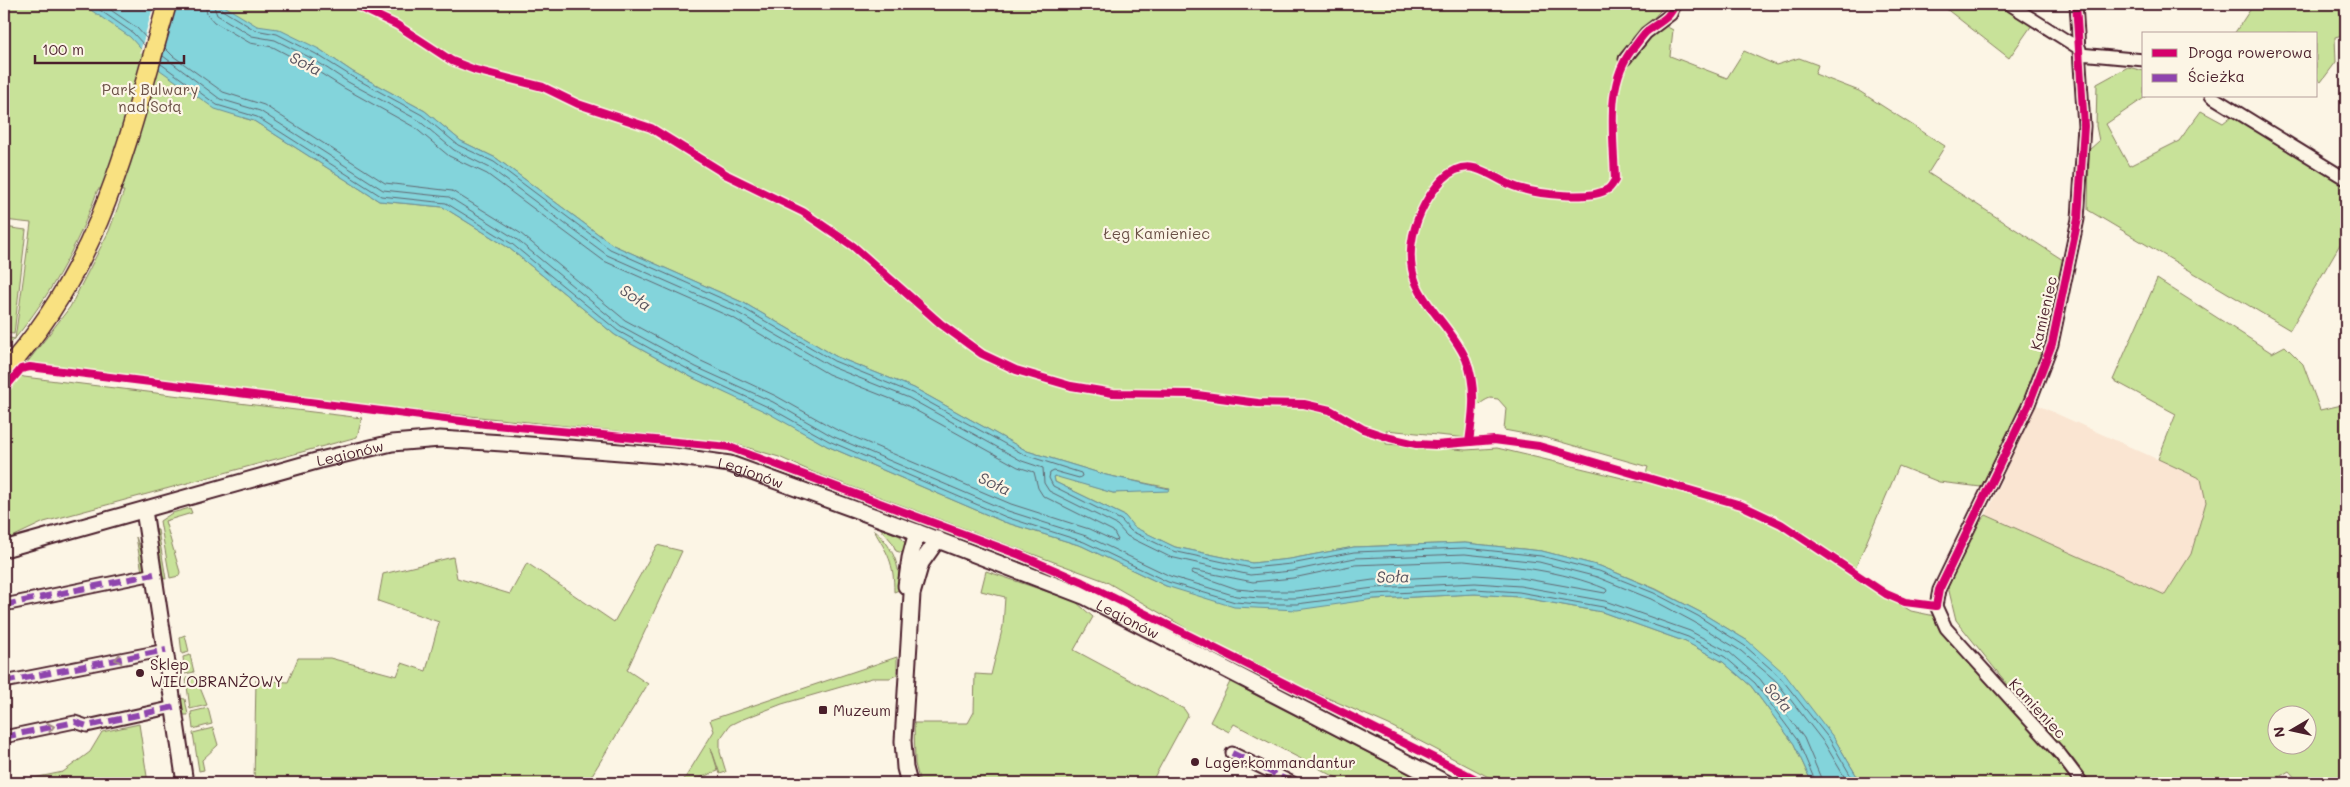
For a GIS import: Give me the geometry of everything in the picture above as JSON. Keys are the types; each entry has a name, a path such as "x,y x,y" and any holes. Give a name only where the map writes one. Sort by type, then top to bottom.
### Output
{"main road":[{"path":"4,372 54,310 76,272 95,233 121,166 167,4"},
{"name":"Legionów","path":"4,549 320,460 392,443 440,439 673,456 730,464 938,539 1086,597 1446,783"},
{"path":"144,510 185,783"},
{"path":"907,651 906,578 917,532"},
{"path":"909,783 905,768 903,741 907,651 912,594 916,574 921,562 938,539"}],"street":[{"path":"1625,59 1646,33 1671,14 1675,4"},
{"path":"2009,4 2080,51 2142,60"},
{"name":"Kamieniec","path":"2076,4 2084,126 2078,219 2052,344 2028,404 1939,590 1936,606 1946,628 2060,754 2082,783"},
{"path":"2214,98 2346,179"},
{"path":"4,605 154,574"},
{"path":"4,682 166,650"},
{"path":"4,737 75,722 87,726 174,707"},
{"path":"1232,753 1293,783"}],"shaded area":[{"path":"2035,404 2201,479 2206,502 2191,554 2165,595 1986,515"}],"green space":[{"path":"4,4 1666,4 1653,19 1673,30 1670,56 1727,78 1744,51 1776,65 1799,58 1818,65 1815,74 1859,91 1945,146 1928,173 2063,260 2046,353 2025,404 1981,487 1939,482 1899,466 1852,576 1911,611 1935,616 1949,637 2059,763 2073,783 1861,783 1834,738 1748,641 1700,612 1656,589 1600,566 1542,551 1465,543 1354,547 1290,559 1252,563 1175,547 1133,527 1125,516 1055,482 1054,475 1113,493 1169,488 1106,475 1027,451 914,388 837,357 744,303 613,245 496,158 461,141 425,111 353,72 319,49 243,118 254,121 379,201 443,207 509,248 615,335 691,377 768,412 827,446 1004,522 1082,546 1166,586 1374,599 1475,594 1519,597 1602,612 1686,642 1723,662 1751,686 1794,744 1812,783 1500,783 1389,725 1298,685 1203,638 1105,581 815,473 779,457 732,443 314,400 26,364 70,307 109,231 124,191 98,189 81,232 59,274 33,315 15,338 31,223 4,220","holes":["1490,398 1498,399 1506,408 1504,430 1547,438 1648,467 1643,483 1497,448 1466,450 1386,444 1386,430 1468,438 1471,419 1479,405"]},
{"path":"1940,4 2000,4 2032,25 2009,58"},
{"path":"2254,4 2337,4 2346,34 2335,37 2336,62 2321,82 2318,80 2318,32 2235,32"},
{"path":"2128,67 2142,70 2142,98 2144,98 2106,124 2129,166 2179,141 2201,111 2223,123 2233,115 2346,186 2346,234 2290,330 2088,210 2089,150 2099,141 2096,126 2097,84"},
{"path":"4,227 26,230 14,334 4,333"},
{"path":"2157,279 2272,353 2285,346 2303,364 2320,410 2346,404 2346,783 2295,783 2297,780 2289,771 2269,783 2091,783 2071,756 2043,729 1956,620 1948,587 1976,526 1986,515 2165,595 2191,554 2206,502 2201,479 2158,459 2176,414 2113,380"},
{"path":"4,337 14,339 4,351"},
{"path":"19,375 362,418 357,437 44,522 4,541 4,394"},
{"path":"190,508 192,513 165,521 180,572 179,576 170,578 160,521 172,513"},
{"path":"880,528 900,536 907,545 906,554 896,551 892,542"},
{"path":"873,529 890,549 897,564 899,590 894,592 893,573 889,559"},
{"path":"155,530 158,530 166,579 161,578"},
{"path":"136,537 147,567 142,572"},
{"path":"657,545 682,551 627,670 648,684 587,783 480,783 472,781 471,783 254,783 256,680 288,682 298,658 330,658 397,676 402,663 426,671 439,622 378,601 383,574 453,557 457,578 510,594 527,563 614,622"},
{"path":"986,571 1075,601 1093,617 1074,650 1184,709 1188,715 1151,783 920,783 915,764 914,723 968,723 974,712 975,674 991,675 1003,626 1005,597 981,591"},
{"path":"185,635 189,652 182,654 180,637"},
{"path":"190,655 194,672 185,674 183,657"},
{"path":"897,657 897,675 890,678 872,678 782,704 730,725 720,739 720,752 726,772 720,774 711,748 718,771 687,783 682,783 714,731 710,720"},
{"path":"195,675 207,705 190,709 186,678"},
{"path":"1230,682 1427,783 1347,783 1234,724 1229,732 1210,722"},
{"path":"178,698 185,699 188,715 180,715"},
{"path":"208,708 212,724 193,729 191,712"},
{"path":"139,724 148,783 9,783 63,772 90,752 102,732"},
{"path":"213,728 218,745 202,760 204,770 199,771 193,733"}],"water":[{"name":"Soła","path":"82,4 221,4 257,26 278,29 319,49 353,72 425,111 461,141 496,158 613,245 744,303 837,357 914,388 1027,451 1106,475 1170,489 1169,491 1113,493 1054,476 1055,482 1125,516 1134,527 1175,547 1252,563 1290,559 1354,547 1465,543 1542,551 1600,566 1655,589 1700,612 1748,641 1784,673 1834,738 1861,783 1812,783 1794,744 1751,686 1723,662 1686,642 1602,612 1519,597 1475,594 1374,599 1297,610 1234,607 1166,586 1082,546 1004,522 827,446 768,413 691,377 615,335 509,248 443,207 379,201 254,121 215,109 160,70 130,37"}],"pier":[{"path":"154,4 175,4 156,70 140,52"}],"marked path":[{"path":"4,605 154,574"},
{"path":"4,682 166,650"},
{"path":"4,737 75,722 87,726 174,707"},
{"path":"1232,753 1293,783"}],"cycle path":[{"path":"353,4 397,25 452,61 475,70 543,87 578,104 651,128 727,175 803,212 853,246 941,324 982,354 1016,370 1071,386 1113,393 1190,394 1258,403 1304,404 1330,410 1363,429 1416,444 1436,445 1494,440 1539,446 1741,505 1781,524 1886,594 1905,602 1936,606 1939,590 2029,404 2052,344 2078,219 2084,126 2076,4"},
{"path":"1469,442 1473,390 1466,359 1457,343 1427,302 1413,273 1411,256 1413,235 1421,212 1428,198 1443,179 1453,171 1463,168 1482,170 1519,188 1539,192 1577,196 1600,193 1609,188 1615,180 1613,110 1618,76 1634,47 1646,32 1670,14 1675,4"},
{"path":"4,389 21,369 30,367 485,424 729,447 1020,555 1082,582 1484,783"}],"place":[{"name":"Sklep WIELOBRANŻOWY","path":"140,673"},
{"name":"Muzeum","path":"823,710"},
{"name":"Lagerkommandantur","path":"1195,762"}],"park label":[{"name":"Park Bulwary nad Sołą","path":"150,98"},
{"name":"Łęg Kamieniec","path":"1157,233"}]}
